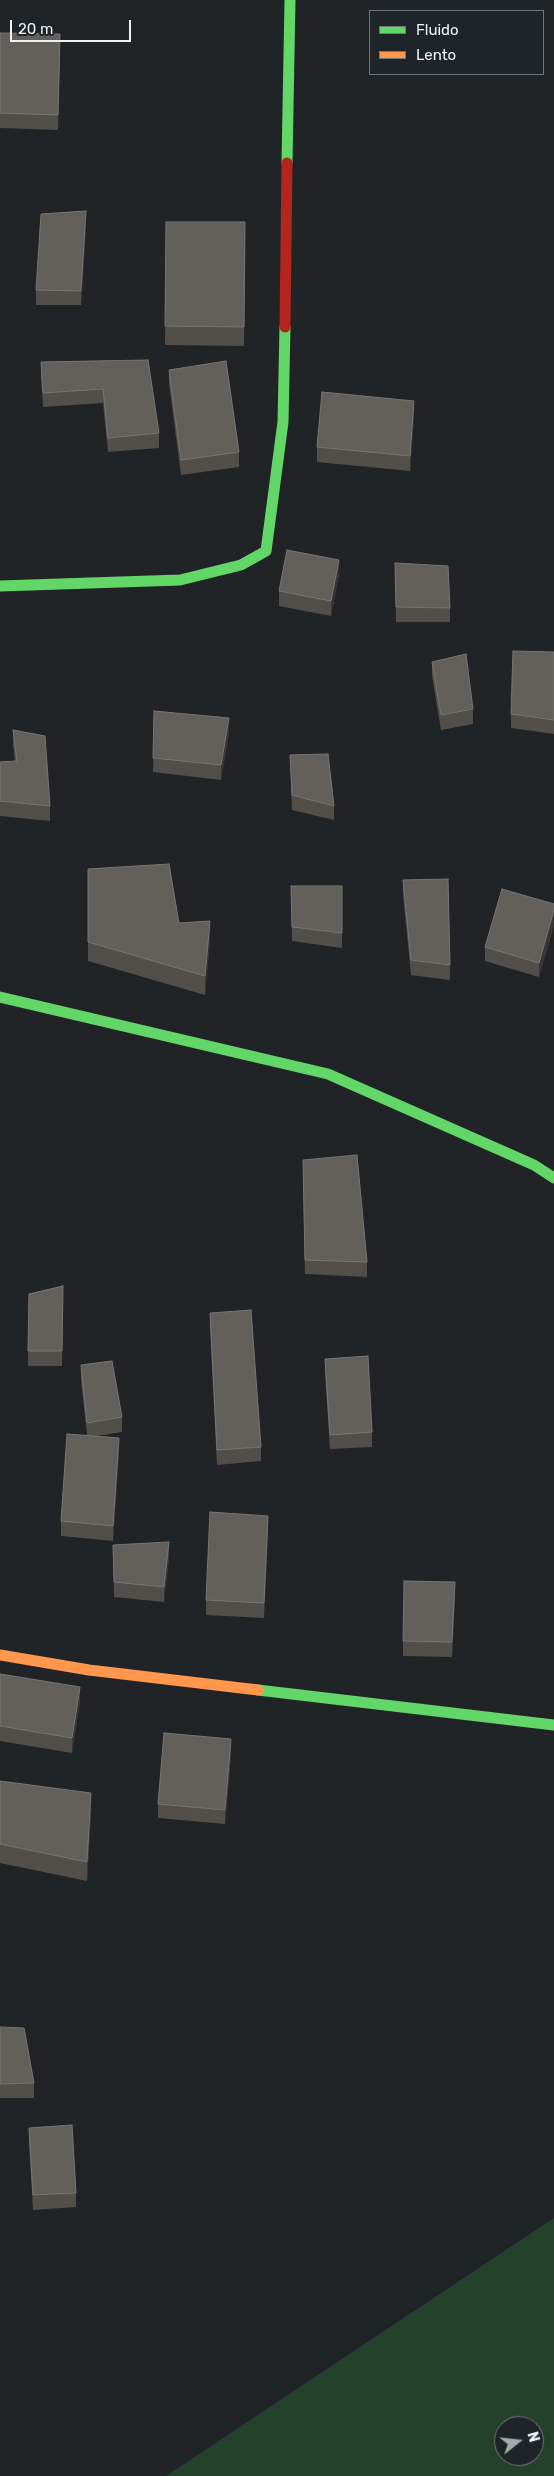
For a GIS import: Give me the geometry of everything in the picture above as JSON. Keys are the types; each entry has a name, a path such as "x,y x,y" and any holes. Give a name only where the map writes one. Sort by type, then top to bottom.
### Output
{"street":[{"path":"0,586 180,580 241,566 266,552 284,422 290,0"},
{"path":"0,997 328,1074 534,1165 554,1178"},
{"path":"0,1655 89,1670 554,1725"}],"green space":[{"path":"554,2218 554,2476 166,2476"}],"building":[{"path":"0,33 60,34 58,115 0,113"},
{"path":"86,211 81,291 36,290 41,214"},
{"path":"166,222 245,222 244,327 165,326"},
{"path":"148,360 159,433 108,438 103,389 43,393 41,362"},
{"path":"226,361 239,452 181,460 169,370"},
{"path":"322,392 414,401 410,456 317,447"},
{"path":"287,550 339,560 331,601 279,591"},
{"path":"395,563 448,566 450,608 396,607"},
{"path":"513,651 554,652 554,720 511,714"},
{"path":"466,654 473,709 441,715 432,662"},
{"path":"154,711 229,718 221,765 153,758"},
{"path":"13,730 45,736 50,806 0,801 0,762 17,761"},
{"path":"328,754 334,806 292,795 290,755"},
{"path":"169,864 179,923 210,921 205,976 88,942 88,869"},
{"path":"448,879 450,965 411,960 403,880"},
{"path":"291,886 342,886 342,933 292,927"},
{"path":"502,889 554,904 539,963 485,947"},
{"path":"357,1155 367,1262 305,1260 303,1160"},
{"path":"63,1286 62,1351 28,1351 29,1294"},
{"path":"251,1310 261,1447 217,1450 210,1313"},
{"path":"368,1356 372,1432 330,1435 325,1359"},
{"path":"112,1361 122,1417 87,1423 81,1365"},
{"path":"67,1434 119,1438 113,1526 61,1521"},
{"path":"210,1512 268,1516 264,1603 206,1600"},
{"path":"169,1542 164,1587 114,1582 113,1545"},
{"path":"404,1581 455,1582 452,1642 403,1641"},
{"path":"0,1674 80,1687 72,1738 0,1726"},
{"path":"164,1733 231,1739 225,1810 158,1804"},
{"path":"0,1781 91,1793 87,1862 0,1844"},
{"path":"0,2027 24,2028 34,2083 0,2084"},
{"path":"72,2125 76,2193 33,2195 29,2128"}],"traffic: fast":[{"path":"287,163 290,0"},
{"path":"0,586 180,580 241,565 266,551 283,422 285,327"},
{"path":"0,997 328,1074 534,1165 554,1178"},
{"path":"258,1690 554,1725"}],"traffic: slow":[{"path":"0,1655 89,1670 258,1690"}],"traffic: jam":[{"path":"285,327 287,163"}]}
